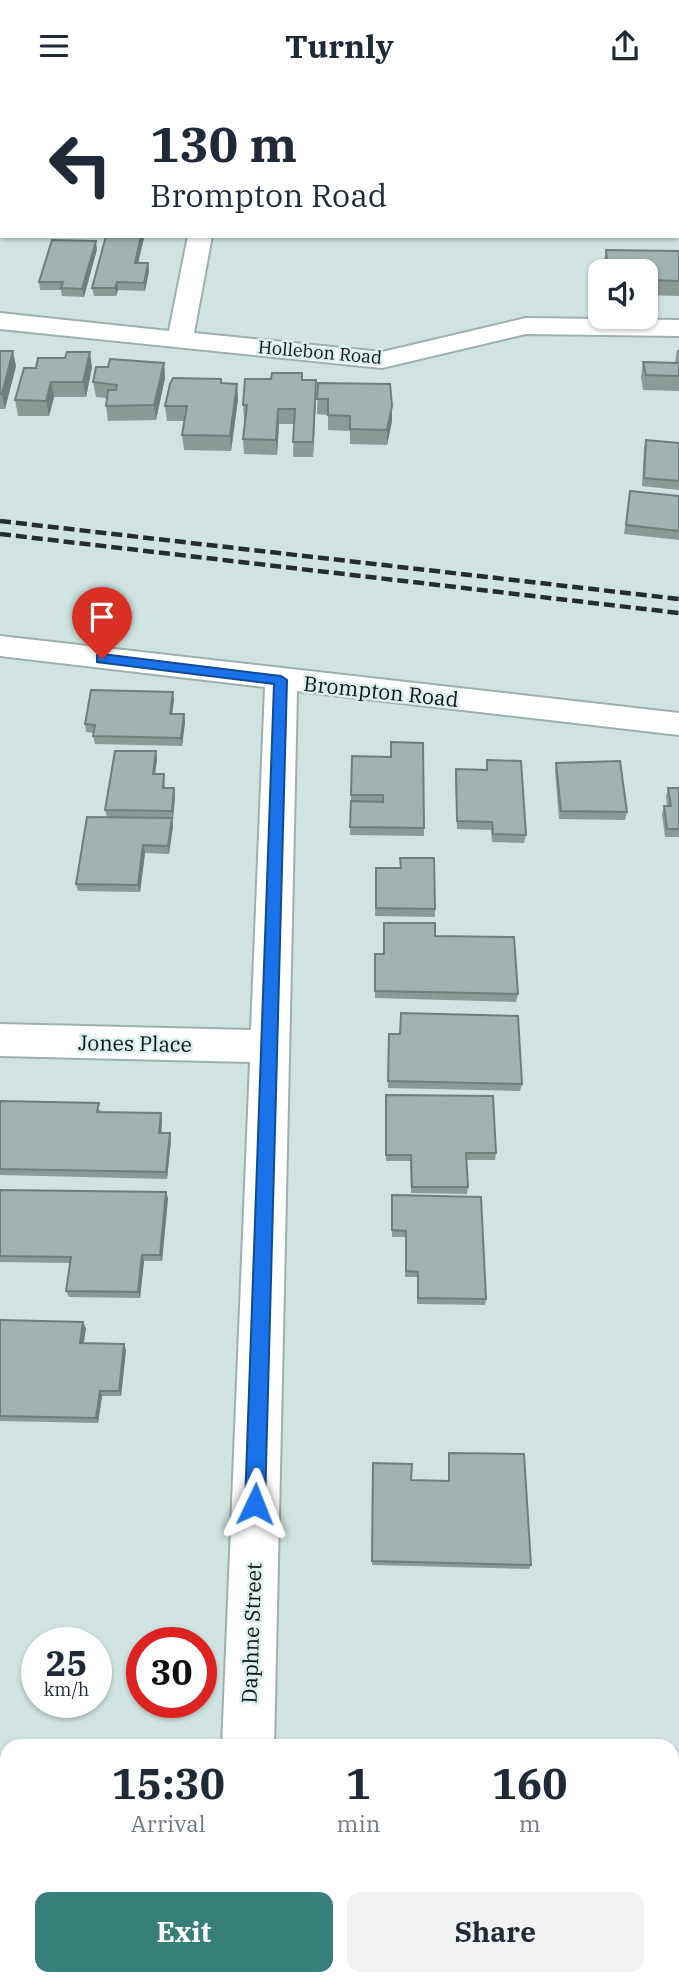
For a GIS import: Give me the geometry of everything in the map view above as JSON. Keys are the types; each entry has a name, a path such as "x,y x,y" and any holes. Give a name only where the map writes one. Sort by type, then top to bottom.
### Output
{"street":[{"path":"180,339 200,238"},
{"name":"Hollebon Road","path":"0,321 382,360 526,325 679,327"},
{"name":"Brompton Road","path":"0,646 679,724"},
{"name":"Daphne Street","path":"248,1739 281,680"},
{"name":"Jones Place","path":"0,1041 269,1046"}],"building":[{"path":"105,238 141,238 135,263 148,263 144,283 117,282 115,288 92,288"},
{"path":"52,240 96,241 82,289 61,288 63,282 39,282"},
{"path":"606,250 679,251 679,281 658,280 658,259 607,259"},
{"path":"0,351 13,351 2,394 0,394"},
{"path":"67,352 90,352 83,382 51,382 46,401 15,400 24,368 36,368 38,358 65,358"},
{"path":"110,359 164,363 154,405 106,406 108,390 116,390 117,385 93,382 96,367 108,367"},
{"path":"643,362 679,363 679,376 646,375"},
{"path":"272,373 302,373 302,380 316,380 313,442 293,442 295,409 278,409 276,440 243,439 247,405 243,405 245,379 271,379"},
{"path":"173,378 221,379 221,383 237,384 230,436 182,435 187,406 165,406"},
{"path":"318,383 390,384 392,406 387,430 350,429 350,416 328,415 328,399 317,399"},
{"path":"646,440 679,443 679,481 644,478"},
{"path":"630,491 679,496 679,531 626,525"},
{"path":"91,690 173,692 170,714 184,714 181,738 93,736 95,725 85,724"},
{"path":"391,742 423,743 424,828 350,827 351,801 383,802 383,795 351,795 352,756 391,757"},
{"path":"115,751 156,751 153,774 164,774 163,788 174,788 172,811 105,810"},
{"path":"487,760 521,761 526,835 493,834 492,822 457,821 456,769 487,770"},
{"path":"620,761 627,812 561,811 556,763"},
{"path":"668,788 679,788 679,829 667,829 664,806 671,806"},
{"path":"87,817 172,818 168,846 143,845 138,885 76,884"},
{"path":"400,858 434,858 435,909 376,908 376,868 401,868"},
{"path":"384,923 435,923 435,936 514,937 518,994 375,991 375,954 384,954"},
{"path":"401,1013 518,1016 522,1084 388,1081 389,1034 400,1034"},
{"path":"386,1095 493,1096 496,1153 466,1153 468,1187 412,1187 411,1155 386,1155"},
{"path":"0,1101 99,1103 97,1112 161,1113 159,1133 170,1133 166,1172 0,1169"},
{"path":"0,1190 166,1192 160,1255 142,1255 138,1292 66,1291 71,1257 0,1256"},
{"path":"392,1195 481,1197 486,1299 418,1298 418,1272 406,1271 406,1231 392,1230"},
{"path":"0,1320 83,1322 80,1343 124,1344 119,1391 100,1391 96,1418 0,1416"},
{"path":"449,1453 524,1454 531,1565 372,1561 373,1463 412,1464 411,1480 449,1481"}],"railway":[{"path":"0,521 679,599"},
{"path":"0,534 679,613"}],"route":[{"path":"102,659 281,680 255,1504"}]}
